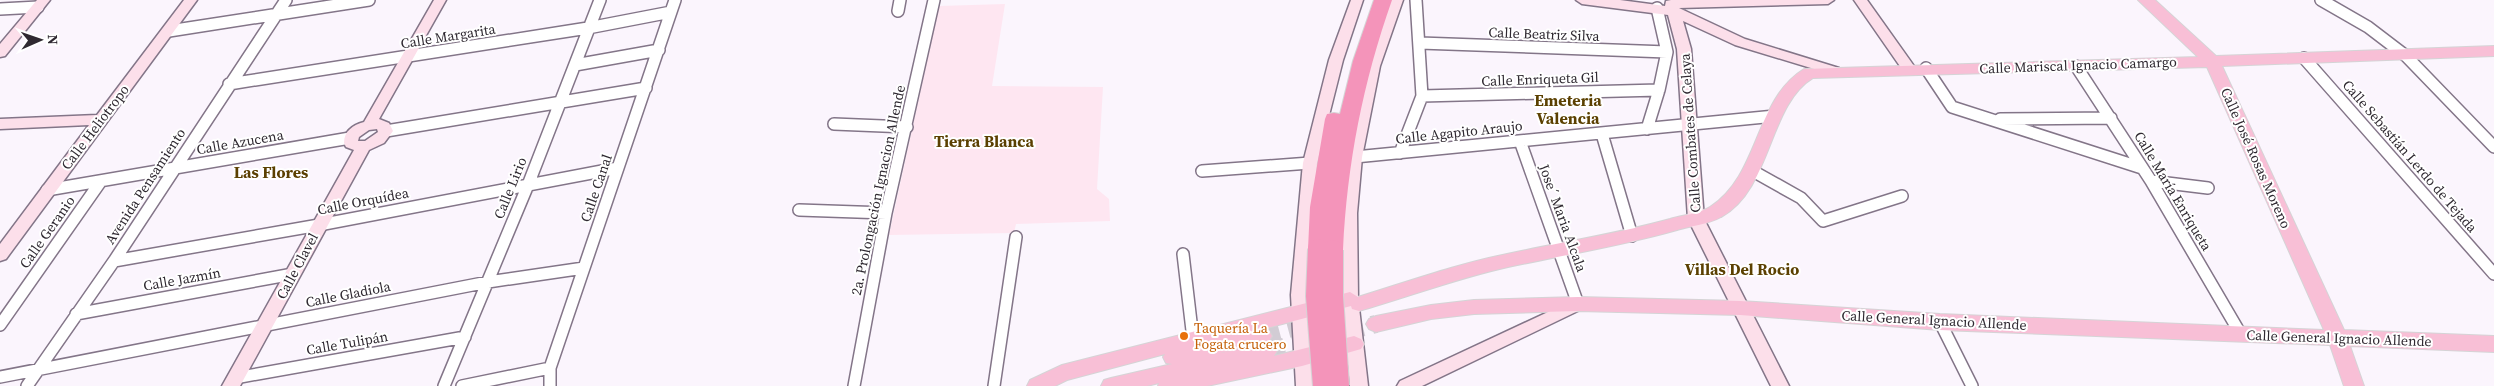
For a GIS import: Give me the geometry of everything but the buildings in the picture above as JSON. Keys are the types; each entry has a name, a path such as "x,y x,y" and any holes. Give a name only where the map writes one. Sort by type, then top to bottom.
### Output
{"highway":[{"path":"1322,386 1316,296 1320,207 1336,109 1348,62 1370,0"},
{"path":"1339,386 1333,296 1334,209 1348,112 1383,0"}],"main road":[{"name":"Calle José Rosas Moreno","path":"2146,0 2212,61 2337,337 2354,386"},
{"name":"Calle Mariscal Ignacio Camargo","path":"1834,71 2076,66 2406,56 2494,51"},
{"path":"1037,386 1062,373 1299,311 1355,302 1505,261 1632,236 1714,213 1723,206 1751,170 1775,116 1795,81 1800,76 1810,73 1834,71"},
{"name":"Calle General Ignacio Allende","path":"1376,324 1431,312 1474,307 1578,304 1740,308 1940,322 2494,344"},
{"path":"1047,386 1265,343 1111,386"},
{"path":"1168,386 1302,358 1354,344"}],"street":[{"name":"Calle Heliotropo","path":"0,255 191,0"},
{"name":"Avenida Pensamiento","path":"27,386 114,261 286,0"},
{"path":"169,31 369,0"},
{"path":"369,125 440,0"},
{"name":"Calle Lirio","path":"444,386 528,185 600,0"},
{"name":"Calle Canal","path":"550,386 550,368 675,0"},
{"path":"898,11 900,0"},
{"name":"2a. Prolongación Ignacion Allende","path":"854,386 886,213 907,127 934,0"},
{"path":"1304,386 1298,295 1310,163 1336,60 1357,0"},
{"path":"1359,386 1354,344 1355,302 1349,213 1355,157 1373,66 1397,0"},
{"path":"1400,153 1422,96 1416,0"},
{"path":"1582,0 1657,8 1671,5 1828,0"},
{"path":"1860,0 1909,69"},
{"path":"2321,0 2368,27 2406,56 2494,147"},
{"path":"0,9 41,4"},
{"path":"0,53 41,4"},
{"name":"Calle Mariscal Ignacio Camargo","path":"1671,5 1740,42 1834,71"},
{"name":"Calle Combates de Celaya","path":"1671,5 1684,49 1696,219 1780,386"},
{"path":"1647,129 1660,90 1667,52 1657,8"},
{"name":"Calle Margarita","path":"229,84 588,28 671,12"},
{"name":"Calle Beatriz Silva","path":"1420,43 1667,52"},
{"path":"575,64 659,50"},
{"name":"Calle Sebastián Lerdo de Tejada","path":"2304,58 2494,274"},
{"name":"Calle María Enriqueta","path":"2076,66 2152,181 2240,333"},
{"path":"1926,68 1952,107 2142,168"},
{"path":"386,131 646,88"},
{"name":"Calle Enriqueta Gil","path":"1422,96 1660,90"},
{"name":"Calle Agapito Araujo","path":"1355,157 1775,116"},
{"path":"1990,119 2111,118"},
{"path":"0,124 101,120"},
{"path":"378,124 384,126 386,131 382,138 374,144 357,142 354,133 369,125 378,124"},
{"path":"834,124 907,127"},
{"path":"1602,134 1632,236"},
{"name":"Jose´ Maria Alcala","path":"1520,141 1578,304"},
{"name":"Calle Azucena","path":"47,190 174,168 357,142"},
{"name":"Calle Clavel","path":"233,382 266,326 319,225 357,142"},
{"path":"1202,171 1310,163"},
{"name":"Calle Orquídea","path":"114,261 319,225 618,168"},
{"path":"1751,170 1801,198 1823,222 1902,196"},
{"name":"Calle Geranio","path":"0,325 101,181"},
{"path":"2152,181 2208,188"},
{"path":"799,210 886,213"},
{"path":"994,386 1016,237"},
{"path":"1183,254 1193,340"},
{"name":"Calle Gladiola","path":"0,377 488,282 584,268"},
{"name":"Calle Jazmín","path":"76,314 293,274"},
{"path":"1406,386 1578,304"},
{"path":"1940,322 1972,386"},
{"name":"Calle Tulipán","path":"233,382 465,337"},
{"path":"462,386 550,368"}],"shaded area":[{"path":"1005,4 992,86 1103,87 1097,189 1109,199 1110,221 1016,224 1014,233 889,235 939,6"}],"tunnel":[{"path":"1262,336 1315,322"},
{"path":"1267,351 1376,324"}],"place":[{"name":"Taquería La Fogata crucero","path":"1184,336"}],"district":[{"name":"Emeteria Valencia","path":"1568,109"},
{"name":"Tierra Blanca","path":"984,141"},
{"name":"Las Flores","path":"271,172"},
{"name":"Villas Del Rocio","path":"1742,269"}]}
